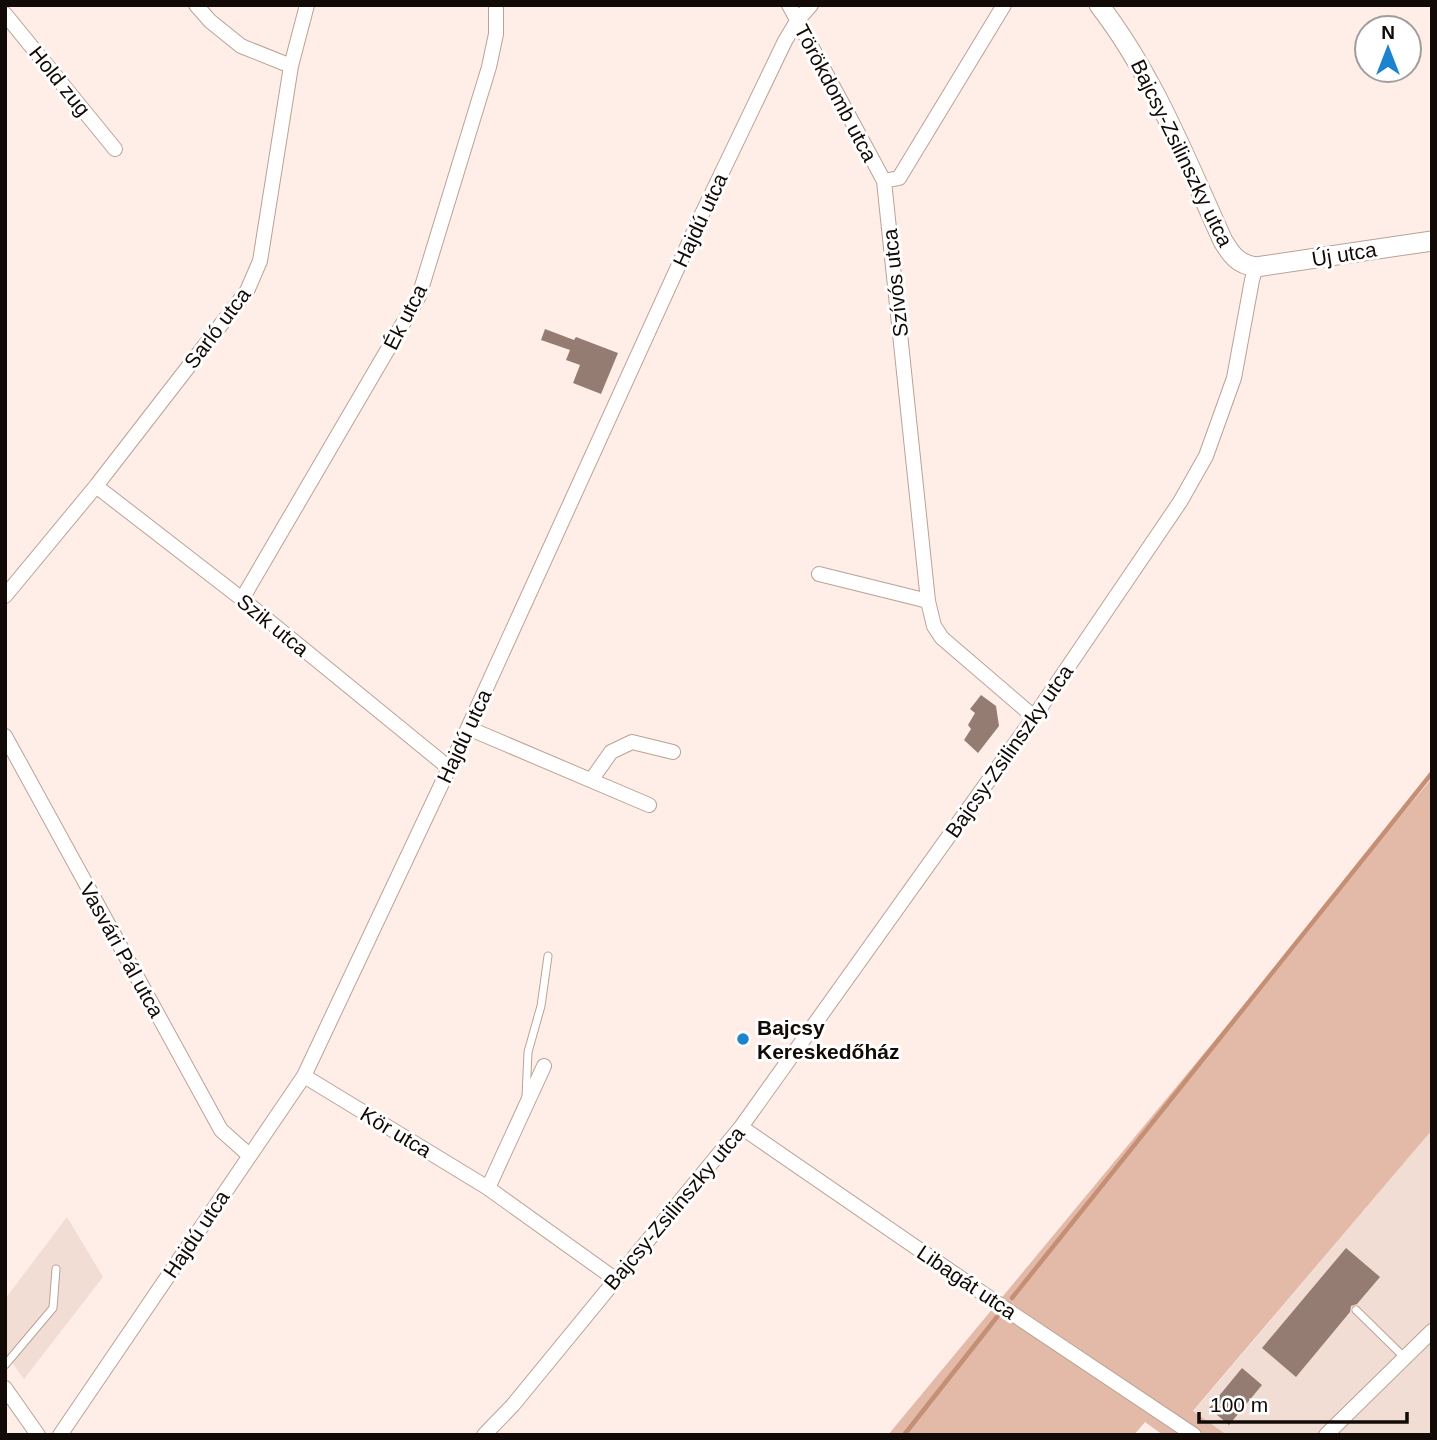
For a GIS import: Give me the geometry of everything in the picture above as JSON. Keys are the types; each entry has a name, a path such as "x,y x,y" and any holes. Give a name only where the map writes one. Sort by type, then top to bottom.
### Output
{"main road":[{"name":"Bajcsy-Zsilinszky utca","path":"1099,5 1142,67 1233,258 1244,265 1256,267"},
{"name":"Új utca","path":"1256,267 1432,241"}],"street":[{"path":"196,5 210,21 241,46 291,66"},
{"name":"Sarló utca","path":"5,596 96,486 247,291 260,261 291,66 307,5"},
{"name":"Ék utca","path":"242,599 419,296 489,66 495,34 496,5"},
{"name":"Törökdomb utca","path":"789,5 884,181"},
{"name":"Hajdú utca","path":"60,1435 303,1076 468,728 697,226 797,21 811,5"},
{"path":"884,181 899,178 1004,5"},
{"name":"Hold zug","path":"5,14 115,149"},
{"name":"Szívós utca","path":"884,181 929,601 934,626 942,638 1034,717"},
{"name":"Bajcsy-Zsilinszky utca","path":"484,1435 513,1405 741,1127 1034,717 1180,502 1206,456 1234,378 1256,267"},
{"name":"Szik utca","path":"96,486 242,599 449,768"},
{"path":"819,574 929,601"},
{"path":"468,728 649,805"},
{"name":"Vasvári Pál utca","path":"5,736 221,1130 249,1155"},
{"path":"592,779 611,752 632,742 673,752"},
{"path":"488,1188 544,1066"},
{"name":"Kör utca","path":"303,1076 488,1188 615,1279"},
{"name":"Libagát utca","path":"741,1127 1194,1435"},
{"path":"1326,1435 1432,1331"},
{"path":"5,1388 38,1435"}],"lane":[{"path":"526,1105 528,1052 541,1006 548,956"},
{"path":"5,1365 53,1308 56,1269"},
{"path":"1356,1310 1405,1358"}],"shaded area":[{"path":"1432,778 1432,1130 1193,1411 1227,1435 1163,1435 1145,1422 1134,1435 888,1435"},
{"path":"1432,1130 1432,1435 1227,1435 1193,1412"},
{"path":"67,1217 103,1277 24,1379 5,1353 5,1299"}],"building":[{"path":"545,329 618,353 601,394 573,383 580,365 566,360 570,350 541,340"},
{"path":"981,695 996,706 999,726 978,753 964,740 971,729 968,725 975,713 970,709"},
{"path":"1346,1248 1380,1277 1357,1304 1351,1306 1350,1312 1296,1377 1262,1348"},
{"path":"1242,1368 1262,1385 1229,1425 1209,1408"}],"waterway":[{"path":"1012,1298 1432,773"},
{"path":"904,1435 997,1317"}],"place":[{"name":"Bajcsy Kereskedőház","path":"743,1039"}]}
